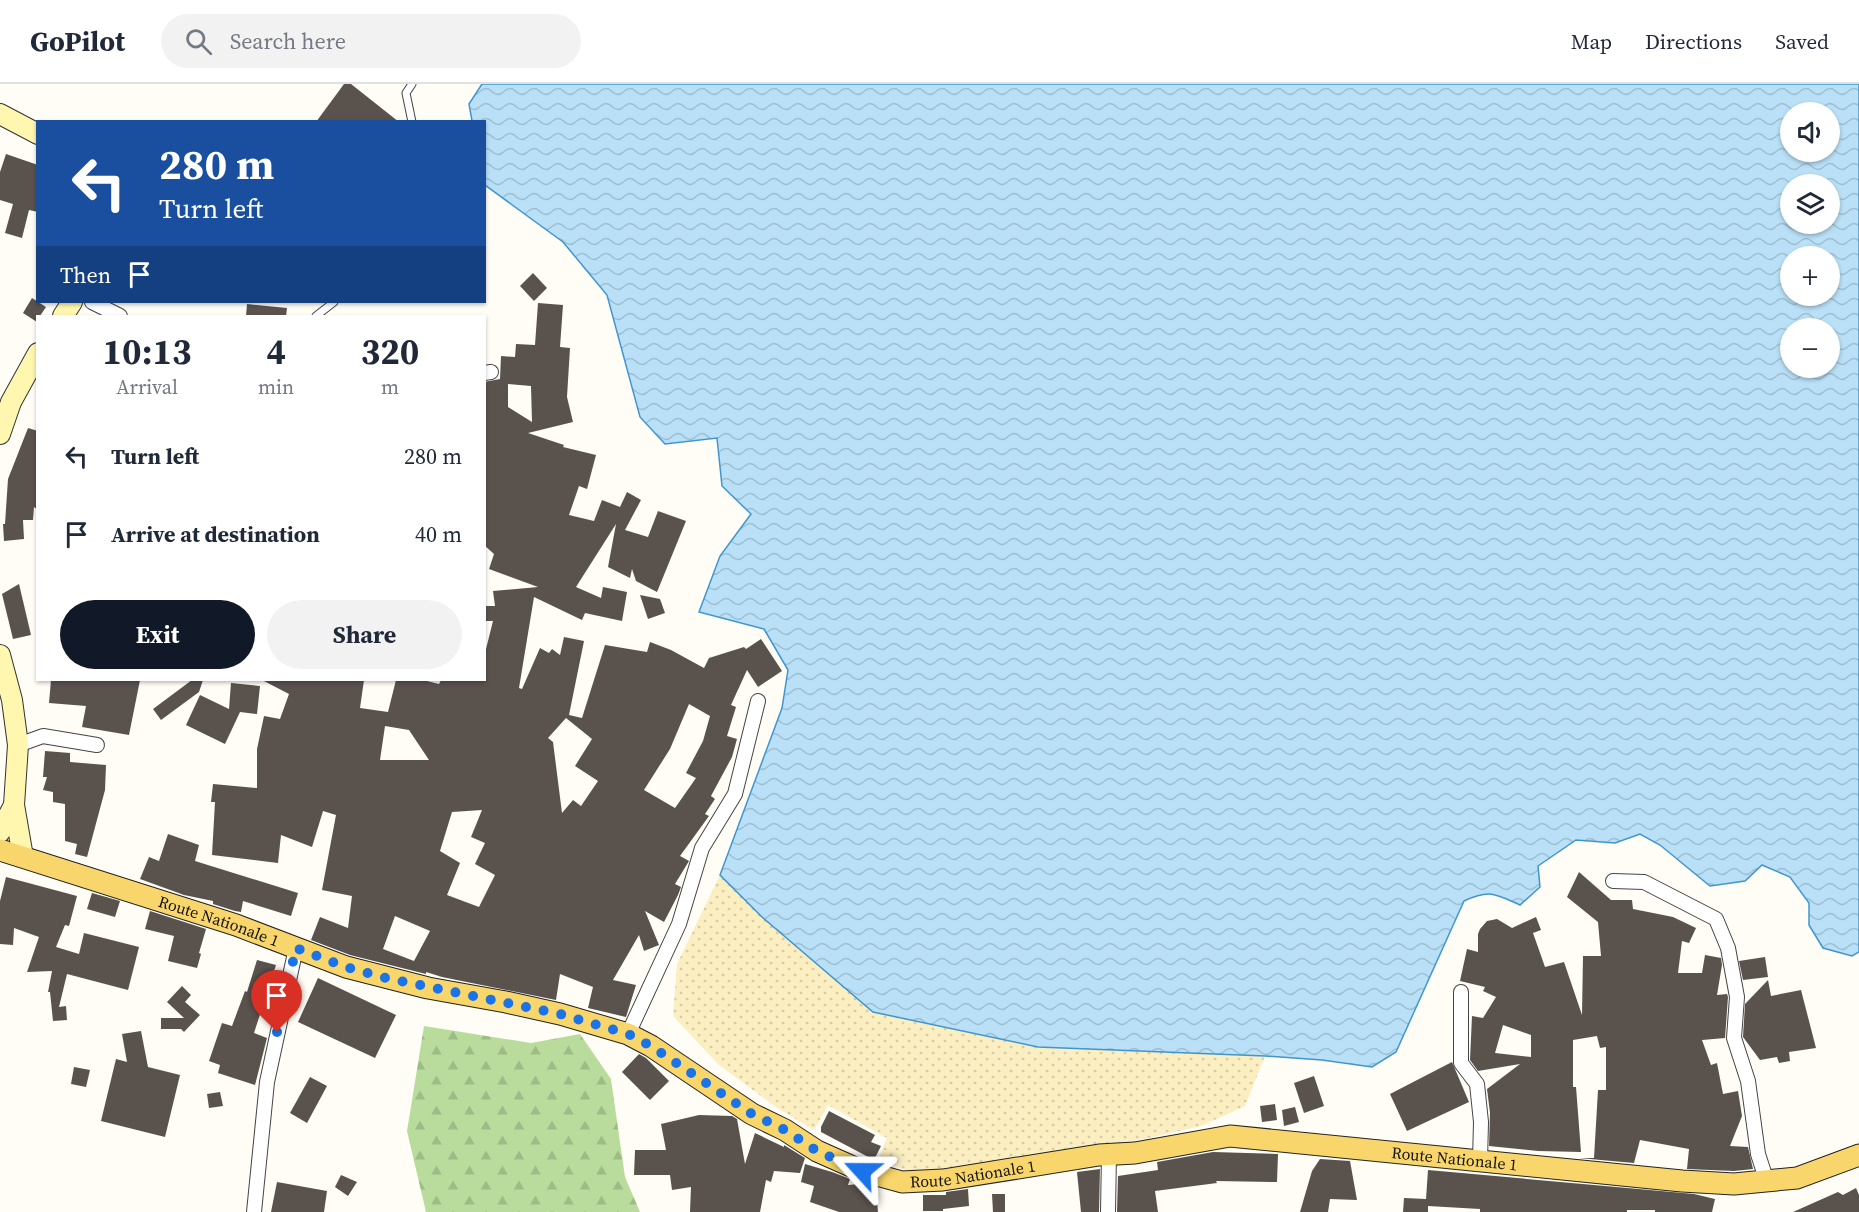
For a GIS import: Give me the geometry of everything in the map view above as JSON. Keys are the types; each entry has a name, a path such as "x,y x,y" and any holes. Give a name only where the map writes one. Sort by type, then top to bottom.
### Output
{"main road":[{"path":"0,114 36,133"},
{"path":"0,434 11,402 36,357"},
{"path":"0,655 12,700 18,745 14,805 23,857"},
{"path":"0,832 14,805"},
{"name":"Route Nationale 1","path":"0,850 236,925 346,967 386,978 549,1011 628,1034 651,1046 752,1114 785,1130 817,1151 862,1171 902,1182 943,1180 1109,1154 1135,1153 1230,1136 1682,1181 1734,1184 1797,1178 1859,1155"}],"street":[{"path":"94,303 118,315"},
{"path":"628,1034 679,924 702,848 735,794 758,701"},
{"path":"18,745 43,736 97,745"},
{"path":"1613,881 1644,882 1716,919 1728,948 1737,997 1734,1038 1748,1081 1758,1154 1767,1182"},
{"path":"254,1212 267,1082 296,948"},
{"path":"1461,992 1461,1063 1477,1084 1481,1122 1480,1161"},
{"path":"1108,1212 1109,1154"}],"lane":[{"path":"412,84 406,93 412,120"},
{"path":"317,315 333,303"}],"green space":[{"path":"424,1026 531,1043 580,1034 611,1079 625,1177 640,1212 426,1212 407,1131"}],"sand":[{"path":"720,875 762,917 1038,1047 1265,1056 1245,1106 1201,1126 1148,1138 950,1174 910,1173 879,1158 887,1138 828,1105 814,1130 777,1108 718,1064 673,1016 677,964"}],"water":[{"path":"482,84 1859,84 1859,952 1852,956 1823,948 1809,925 1809,903 1790,877 1762,865 1745,881 1710,886 1660,845 1640,834 1615,843 1576,840 1538,866 1540,887 1520,905 1492,894 1480,895 1464,901 1396,1052 1372,1067 1322,1060 1265,1056 1038,1047 873,1012 762,917 720,875 782,708 788,670 764,629 699,612 720,556 751,514 722,486 717,438 665,444 640,417 607,295 563,242 486,186 486,120 472,120 469,104"}],"building":[{"path":"344,84 351,84 396,120 317,120"},
{"path":"6,154 36,164 36,212 29,210 22,238 5,233 13,204 0,200 0,172"},
{"path":"533,273 547,288 534,301 520,286"},
{"path":"32,298 36,303 46,307 41,315 36,315 36,321 23,313"},
{"path":"538,303 563,305 560,347 570,348 567,397 573,422 528,433 564,445 563,447 596,455 587,489 579,486 569,515 594,521 602,500 620,507 627,492 641,500 625,530 648,537 658,511 686,521 657,592 636,581 632,569 630,578 608,567 616,524 576,587 601,598 603,587 627,592 622,621 585,613 582,620 534,597 519,688 522,689 540,648 549,653 552,649 560,655 564,637 584,641 569,715 582,718 605,645 647,652 650,642 671,650 704,668 709,658 744,647 746,649 761,639 782,671 758,687 747,670 731,705 736,707 727,736 737,739 732,757 711,796 715,799 705,814 709,816 680,856 689,861 675,884 681,887 678,895 664,922 645,911 659,945 644,951 639,935 613,980 636,985 626,1017 588,1008 593,987 560,974 556,1000 426,972 426,974 350,955 311,940 320,917 348,928 352,896 322,890 336,815 323,811 312,847 281,835 278,863 212,855 215,802 211,802 213,784 257,788 257,749 264,716 280,719 289,694 264,681 364,681 360,708 388,712 396,681 427,681 439,684 440,681 486,681 486,649 493,621 486,621 486,606 495,606 493,591 538,587 489,569 494,554 486,547 486,382 500,379 501,356 515,357 516,344 535,345","holes":["508,384 531,386 532,422 508,407","689,704 710,716 703,741 686,773 696,778 675,808 644,790 670,749","566,718 592,739 575,766 598,781 581,806 573,800 562,813 553,742 548,738","385,726 409,730 429,760 380,760","482,810 471,837 485,843 475,864 495,875 479,907 447,895 460,863 440,851 452,812","395,916 430,931 414,961 383,949"]},
{"path":"247,304 287,308 286,315 246,315"},
{"path":"28,428 36,430 36,508 34,507 33,520 23,520 24,539 4,541 3,524 5,524 8,479"},
{"path":"19,584 31,635 13,639 2,594"},
{"path":"640,595 660,599 665,613 648,619"},
{"path":"51,681 140,681 129,735 82,727 86,706 49,703"},
{"path":"191,681 203,681 199,692 161,720 153,709"},
{"path":"231,683 260,686 257,714 240,712 225,744 186,725 200,695 229,709"},
{"path":"45,751 70,753 70,762 106,765 105,790 87,857 75,854 77,844 65,841 65,804 53,802 53,792 43,790 47,777 43,777"},
{"path":"168,834 199,845 195,861 298,893 291,916 243,901 241,912 235,911 213,904 213,901 184,895 140,879 149,857 159,861"},
{"path":"1579,872 1611,900 1632,900 1633,909 1673,917 1696,928 1689,943 1682,941 1678,973 1702,973 1705,955 1721,958 1717,995 1727,994 1728,997 1725,1038 1702,1040 1711,1065 1717,1063 1723,1094 1738,1091 1742,1116 1730,1146 1748,1147 1753,1169 1734,1171 1687,1169 1689,1149 1640,1140 1634,1163 1579,1158 1594,1158 1598,1090 1606,1090 1606,1047 1600,1048 1597,1036 1573,1040 1573,1087 1576,1087 1581,1152 1538,1151 1489,1146 1490,1113 1487,1089 1520,1064 1478,1071 1470,1060 1472,1016 1483,1018 1496,997 1483,991 1485,987 1460,981 1467,949 1478,952 1478,934 1487,921 1497,919 1512,928 1536,917 1541,930 1533,933 1545,967 1564,962 1582,1015 1583,956 1601,956 1598,922 1567,897","holes":["1503,1025 1531,1035 1531,1057 1495,1053"]},
{"path":"6,877 77,896 69,926 65,925 56,947 79,954 84,933 139,947 128,990 67,974 59,1007 66,1006 67,1020 53,1021 50,992 48,992 52,971 27,972 39,937 14,928 13,945 0,944 0,901"},
{"path":"92,893 120,901 115,917 87,909"},
{"path":"150,911 206,929 197,968 168,961 174,936 145,929"},
{"path":"1765,957 1768,977 1743,980 1739,961"},
{"path":"257,960 276,965 254,1033 267,1038 255,1085 218,1073 220,1065 209,1061 222,1023 232,1026 245,991 247,992"},
{"path":"318,978 396,1015 375,1058 298,1022"},
{"path":"1768,980 1771,996 1801,990 1816,1048 1789,1052 1790,1061 1779,1063 1777,1057 1760,1060 1743,1037 1745,1004"},
{"path":"182,986 191,995 185,1002 200,1015 184,1032 181,1029 161,1029 161,1018 184,1018 167,1002"},
{"path":"141,1031 148,1067 180,1075 165,1137 101,1121 116,1059 127,1062 122,1034"},
{"path":"639,1054 669,1081 650,1100 622,1072"},
{"path":"1452,1062 1469,1102 1407,1131 1390,1094"},
{"path":"74,1067 90,1070 86,1087 71,1084"},
{"path":"1314,1076 1324,1106 1304,1113 1294,1083"},
{"path":"310,1077 327,1086 307,1123 290,1113"},
{"path":"220,1092 223,1106 209,1108 207,1094"},
{"path":"1275,1104 1277,1120 1262,1122 1260,1106"},
{"path":"1295,1107 1299,1122 1284,1126 1282,1110"},
{"path":"829,1111 875,1135 871,1142 881,1146 874,1160 821,1132"},
{"path":"699,1115 732,1116 737,1119 745,1164 755,1133 784,1147 784,1145 805,1158 800,1173 774,1171 771,1182 766,1180 760,1212 690,1212 691,1187 672,1190 670,1175 634,1175 635,1150 666,1150 661,1124"},
{"path":"1213,1152 1278,1154 1277,1182 1216,1181 1217,1183 1155,1191 1158,1212 1117,1212 1118,1176 1158,1170 1157,1162"},
{"path":"1320,1159 1350,1161 1357,1200 1330,1199 1328,1212 1300,1212 1312,1171"},
{"path":"805,1164 850,1179 848,1185 860,1184 876,1188 878,1212 839,1212 810,1202 814,1186 801,1182"},
{"path":"1100,1169 1099,1212 1081,1212 1077,1172"},
{"path":"1428,1170 1694,1194 1715,1199 1712,1212 1627,1210 1627,1212 1480,1212 1480,1209 1428,1206 1428,1212 1403,1212 1404,1198 1426,1199"},
{"path":"341,1175 357,1182 348,1196 335,1187"},
{"path":"277,1182 327,1191 324,1212 271,1212"},
{"path":"1856,1188 1859,1195 1859,1212 1793,1212 1838,1192 1843,1195"},
{"path":"968,1189 969,1206 943,1209 943,1211 923,1211 923,1195 946,1195 946,1192"},
{"path":"992,1194 1005,1194 1005,1212 993,1212"}],"route":[{"path":"277,1032 296,948 346,967 386,978 560,1014 628,1034 699,1076 752,1114 785,1130 817,1151 862,1171"}]}
